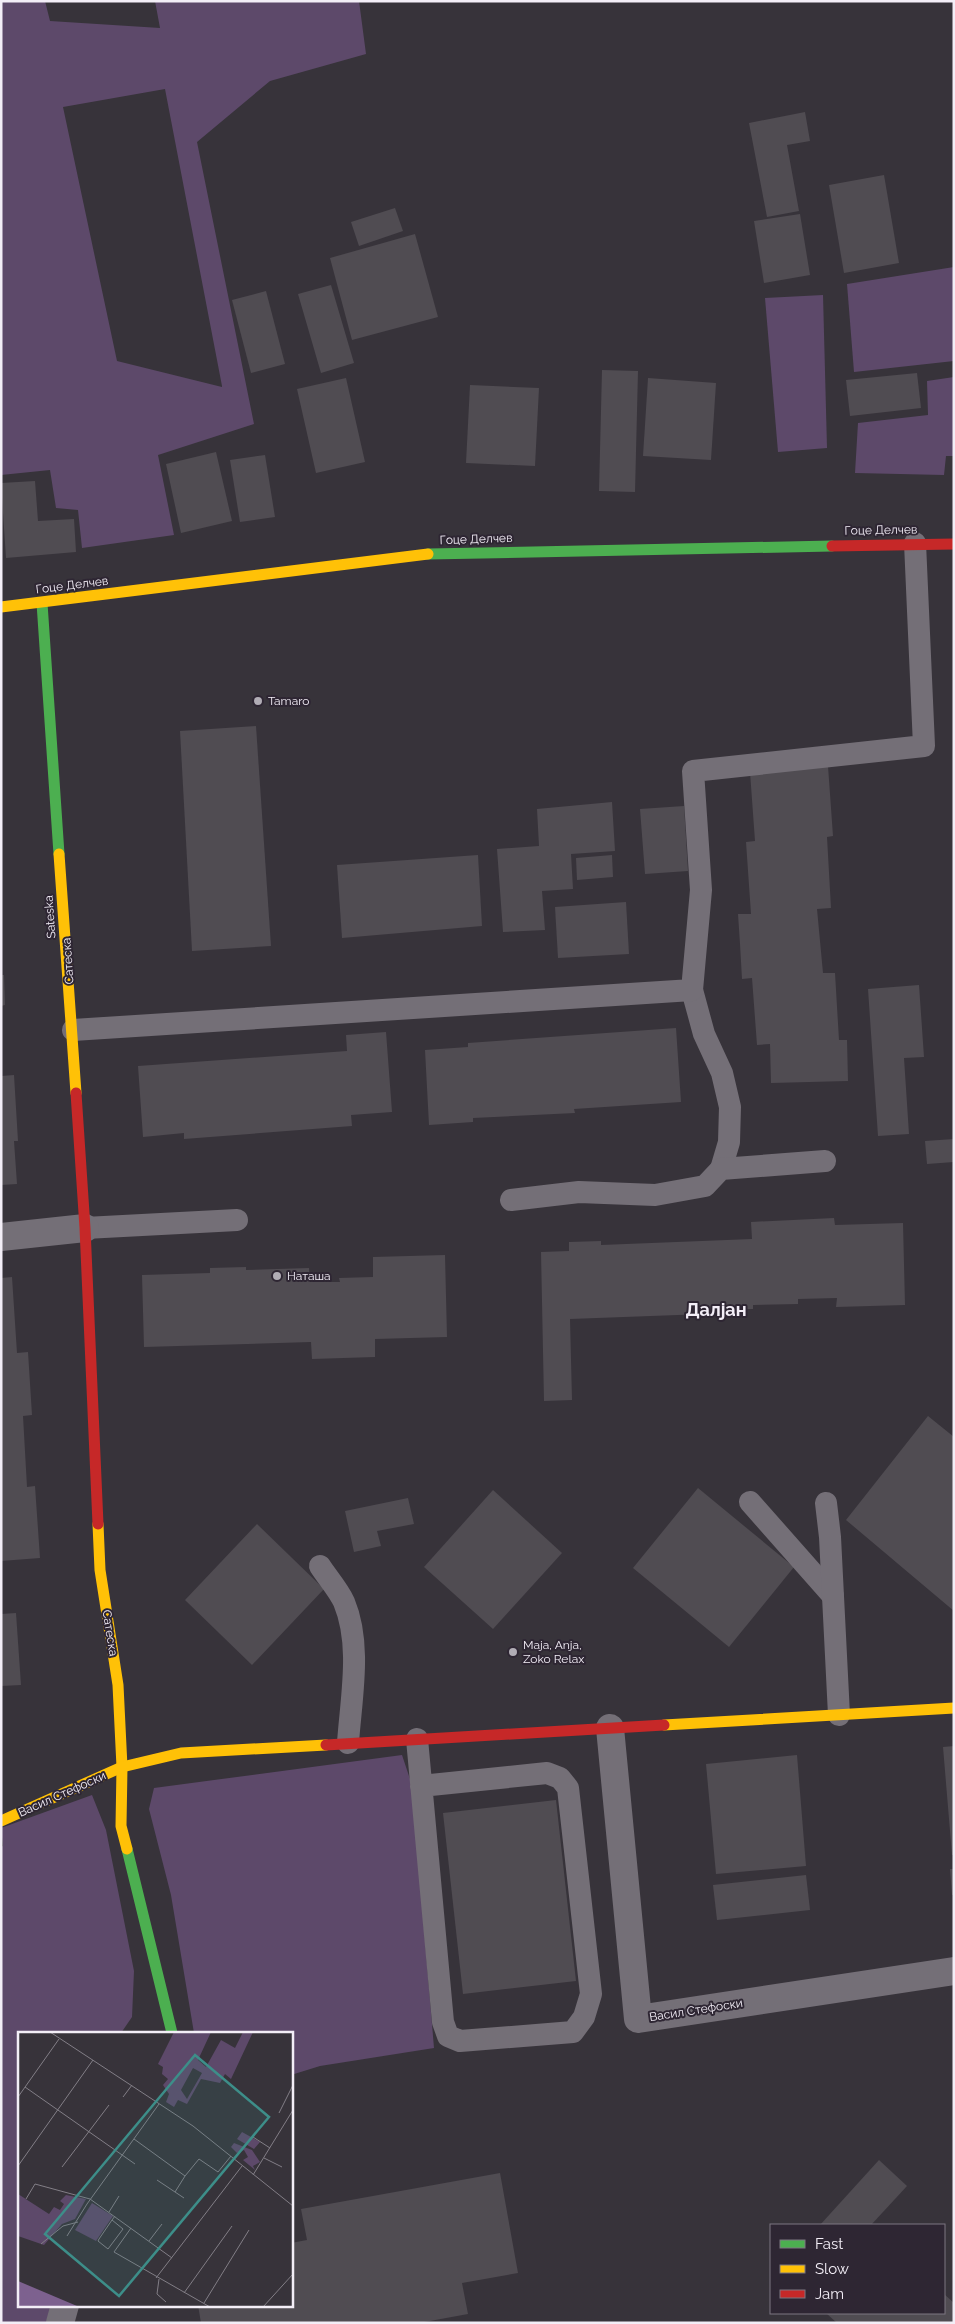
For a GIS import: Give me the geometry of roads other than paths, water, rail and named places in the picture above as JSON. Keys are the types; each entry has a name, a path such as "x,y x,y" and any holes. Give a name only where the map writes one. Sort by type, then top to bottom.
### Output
{"street":[{"name":"Гоце Делчев","path":"1,607 437,553 915,543 954,544"},
{"name":"Sateska","path":"42,603 85,1228"},
{"name":"Сатеска","path":"43,623 73,1030 85,1228 100,1570 118,1685 122,1767 121,1826 169,2029"},
{"path":"1,1237 85,1228"},
{"name":"Васил Стефоски","path":"1,1821 122,1767 181,1753 954,1708"},
{"name":"Васил Стефоски","path":"610,1728 638,2019 954,1971"},
{"path":"60,2323 65,2306"}],"lane":[{"path":"511,1200 580,1192 655,1195 705,1186 721,1169 729,1142 730,1107 722,1073 704,1034 692,990 701,890 693,771 924,746 915,543"},
{"path":"73,1030 692,990"},
{"path":"721,1169 825,1161"},
{"path":"85,1228 237,1220"},
{"path":"750,1502 833,1596"},
{"path":"826,1503 833,1596 838,1715"},
{"path":"320,1566 343,1600 352,1628 354,1655 348,1744"},
{"path":"417,1739 421,1786 443,2022 448,2036 460,2041 573,2032 584,2017 591,1994 568,1788 560,1778 547,1773 421,1786"}],"place":[{"name":"Tamaro","path":"258,701"},
{"name":"Наташа","path":"277,1276"},
{"name":"Maja, Anja, Zoko Relax","path":"513,1652"}],"district":[{"name":"Далјан","path":"716,1309"}]}
